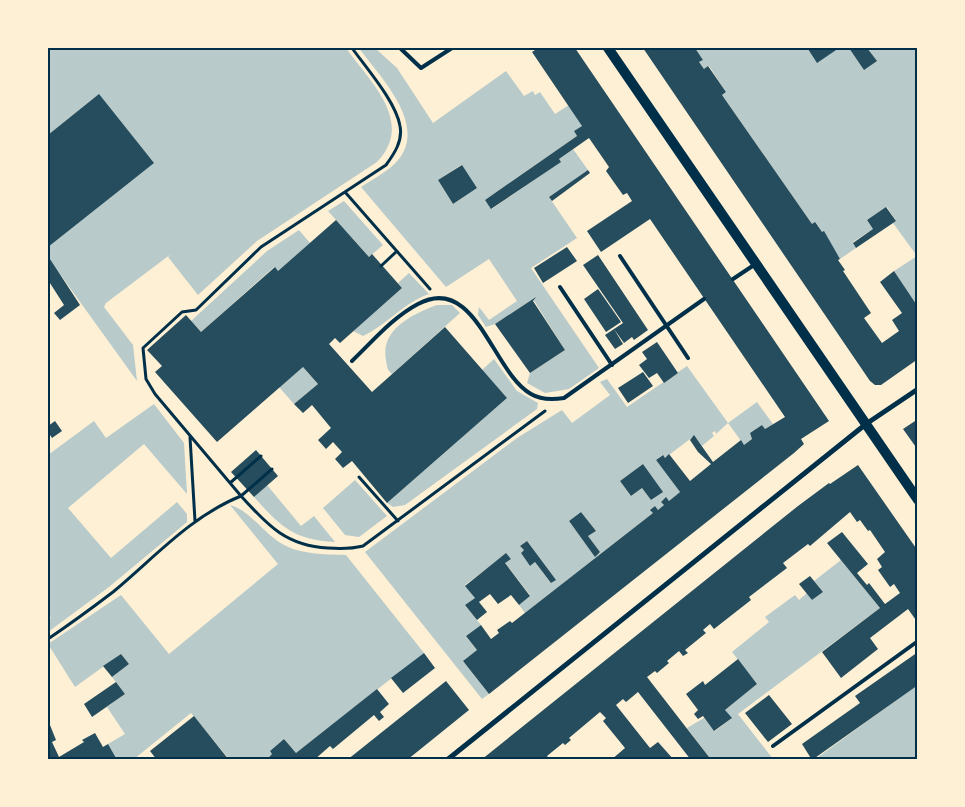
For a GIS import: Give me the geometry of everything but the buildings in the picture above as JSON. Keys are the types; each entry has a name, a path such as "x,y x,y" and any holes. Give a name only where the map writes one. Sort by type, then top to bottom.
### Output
{"main road":[{"path":"608,48 918,500"}],"street":[{"path":"448,760 866,424 918,389"}],"lane":[{"path":"400,48 421,68 452,48"},
{"path":"620,256 688,358"},
{"path":"733,279 756,264"},
{"path":"560,287 612,365"},
{"path":"352,361 391,324 418,304 437,297 450,298 472,316 525,390 542,399 564,398 704,299"},
{"path":"773,746 918,641"}],"path":[{"path":"352,48 395,110 401,127 397,147 386,165 261,247 196,310 182,312 143,348 146,379 155,394 241,496 262,519 284,537 308,547 350,550 363,546 564,398"},
{"path":"345,192 437,297"},
{"path":"381,266 397,251"},
{"path":"190,435 195,521"},
{"path":"230,483 261,456"},
{"path":"48,639 112,592 195,521 223,504 241,496 272,469"},
{"path":"359,477 398,521"}],"shaded area":[{"path":"48,48 346,48 377,89 385,103 392,132 388,147 377,162 257,241 198,295 168,257 171,254 106,303 104,307 133,345 137,381 52,263 48,266"},
{"path":"359,48 375,48 397,68 433,123 506,71 524,96 533,91 535,95 540,92 555,114 569,105 582,126 574,131 577,136 485,200 492,209 560,162 559,159 573,149 588,170 549,197 577,238 531,268 599,368 569,389 545,393 527,383 530,373 565,350 533,299 495,324 486,327 478,315 479,307 489,320 517,301 489,259 446,287 361,187 390,168 403,154 407,138 406,122 400,106 391,90","holes":["461,165 477,188 453,204 438,180"]},
{"path":"695,48 917,48 917,256 893,223 896,221 887,207 867,220 873,229 853,242 856,248 840,259 822,232 812,224 722,95 726,92 709,66 704,69 699,62 703,60"},
{"path":"344,201 383,245 369,257 328,211"},
{"path":"299,230 310,243 278,271 274,267 201,332 191,321 267,251"},
{"path":"917,256 917,307 894,271"},
{"path":"409,273 429,294 411,303 363,336 353,331 402,288 398,283"},
{"path":"437,305 452,305 460,313 392,374 387,366 385,349 393,331 409,318"},
{"path":"494,359 517,391 538,403 537,409 405,505 393,507 387,503 507,398 482,370"},
{"path":"687,366 728,423 716,434 715,431 712,433 714,436 702,446 694,436 665,458 662,455 656,460 680,492 669,501 666,498 661,502 664,505 658,510 655,506 651,510 653,513 525,613 519,605 530,595 505,563 511,559 506,554 465,585 475,598 465,605 481,625 466,636 477,650 463,661 489,694 482,699 365,552 517,438 562,410 572,423 610,395 600,382 607,379 627,407","holes":["643,464 662,492 651,500 642,488 631,496 620,481","581,512 596,531 588,536 600,552 595,556 569,521","527,541 555,580 551,583 535,562 530,566 521,553 524,550 520,546"]},
{"path":"303,367 318,384 294,404 279,387"},
{"path":"757,402 773,424 765,429 762,425 750,433 752,439 744,445 728,423"},
{"path":"154,404 184,443 187,494 144,444 68,508 111,558 177,502 187,514 187,522 109,587 48,632 48,620 51,618 48,612 48,455 94,421 106,438"},
{"path":"355,480 387,516 359,537 345,535 323,508"},
{"path":"267,485 301,526 314,516 335,542 321,541 298,535 281,524 254,497"},
{"path":"230,505 243,511 279,542 287,546 303,552 346,555 424,653 296,753 284,739 270,751 272,754 266,759 229,759 191,713 134,759 117,760 108,744 125,734 107,707 125,694 112,677 129,664 121,654 75,687 48,644 121,595 169,654 278,564"},
{"path":"841,560 880,608 738,714 773,759 707,759 709,757 687,728 704,718 715,731 731,719 725,710 757,684 732,652 769,622 765,617 795,595 799,600 807,593 812,600 823,592 814,581"},
{"path":"917,685 917,759 814,760"}]}
